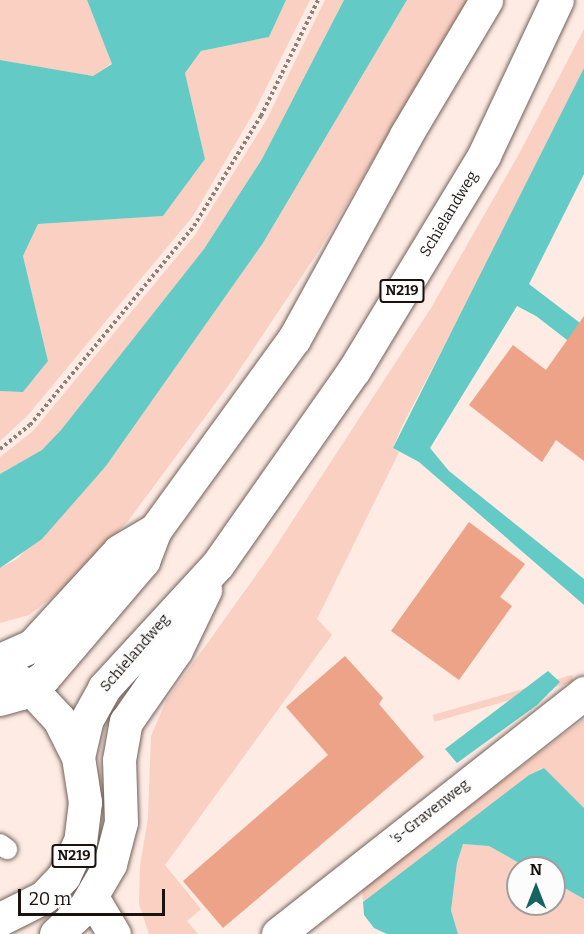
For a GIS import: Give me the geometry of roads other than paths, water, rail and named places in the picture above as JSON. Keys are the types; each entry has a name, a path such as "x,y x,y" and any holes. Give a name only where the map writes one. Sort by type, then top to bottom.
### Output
{"main road":[{"path":"0,699 30,688 44,677 143,561 155,530 294,339 405,135 486,0"},
{"name":"Schielandweg","path":"78,757 86,720 104,688 218,564 354,370 484,155 557,0"},
{"path":"0,660 33,645 119,551 155,530"},
{"name":"Schielandweg","path":"92,897 115,851 121,822 119,750 126,722 176,650 218,564"},
{"name":"N219","path":"0,668 30,688 59,719 78,757 85,802 80,841 69,868 51,890 0,919"},
{"name":"'s-Gravenweg","path":"278,934 584,693"},
{"name":"N219","path":"56,934 92,897 80,841"},
{"path":"92,897 114,934"}],"water":[{"path":"87,0 286,0 269,37 201,51 185,73 205,159 163,216 38,224 23,256 48,361 23,392 0,391 0,60 93,76 112,64"},
{"path":"344,0 407,0 263,243 106,466 42,539 0,568 0,474 42,450 61,430 204,249 262,159"},
{"path":"584,68 584,174 529,284 584,326 584,353 536,316 517,306 430,448 449,471 584,579 584,605 419,462 393,448"},
{"path":"548,671 560,682 537,705 457,763 445,749"},
{"path":"544,768 584,808 584,899 566,889 566,856 507,856 489,846 463,844 457,863 451,910 458,934 387,934 374,928 364,915 363,902 529,775"}]}
